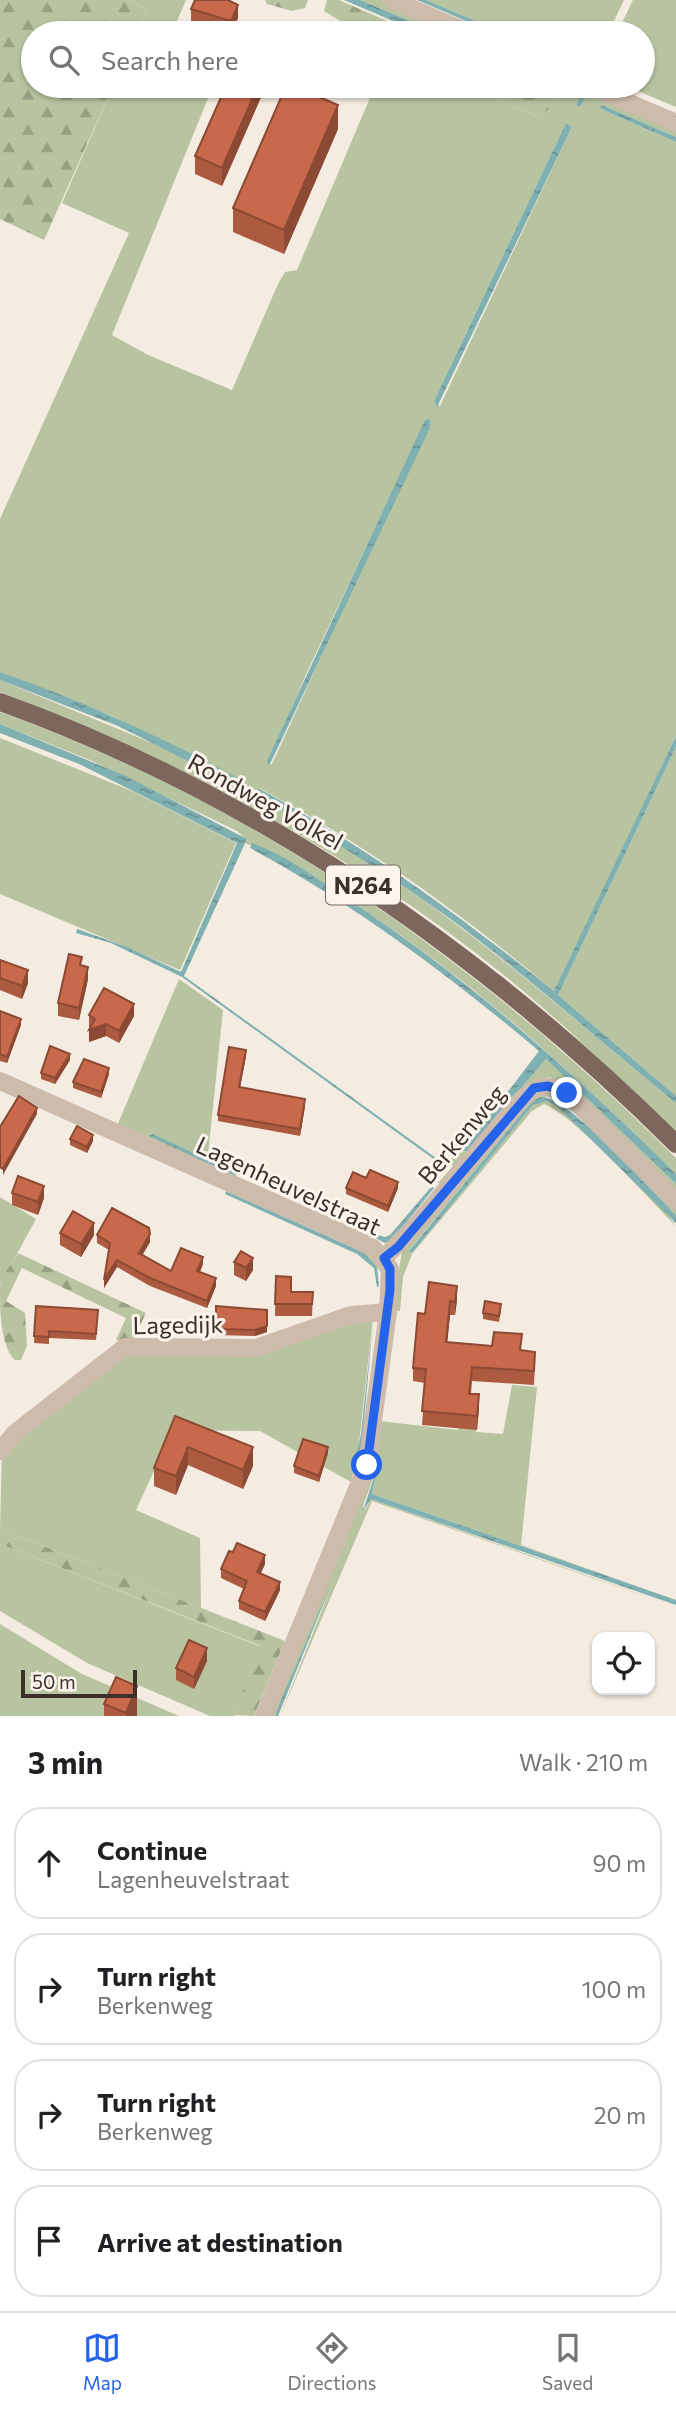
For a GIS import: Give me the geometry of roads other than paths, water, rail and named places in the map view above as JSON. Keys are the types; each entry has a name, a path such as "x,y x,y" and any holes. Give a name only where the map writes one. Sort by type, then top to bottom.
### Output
{"main road":[{"name":"Rondweg Volkel","path":"0,702 83,735 206,793 356,880 443,940 535,1014 676,1144"}],"street":[{"path":"392,0 441,21"},
{"path":"618,98 676,123"},
{"name":"Lagenheuvelstraat","path":"0,1081 354,1238 384,1258 390,1269 388,1312 371,1447 362,1483 264,1716"},
{"name":"Berkenweg","path":"384,1258 412,1231 521,1100 534,1088 541,1086 558,1088 567,1093 676,1201"},
{"name":"Lagedijk","path":"0,1451 15,1433 125,1347 256,1348 351,1315 372,1311 388,1312"}],"water":[{"path":"344,0 360,0 410,21 393,21"},
{"path":"417,0 426,0 476,21 466,21"},
{"path":"602,105 676,137 676,142 599,108"},
{"path":"566,123 572,127 437,407 434,401"},
{"path":"430,419 430,428 269,766 267,761 425,420"},
{"path":"0,672 124,722 214,765 244,781 246,785 240,787 118,726 0,680"},
{"path":"0,724 126,776 247,839 184,976 447,1166 446,1168 182,977 111,943 76,933 77,929 127,947 181,972 237,843 79,764 0,733"},
{"path":"676,736 676,747 558,995 676,1096 676,1103 507,963 426,901 256,795 258,788 374,858 447,909 554,991"},
{"path":"252,843 314,876 472,990 550,1055 624,1124 676,1174 676,1184 546,1059 466,1152 463,1150 539,1051 400,942 326,893 250,848"},
{"path":"542,1097 555,1101 590,1128 676,1215 676,1223 556,1105 547,1101 533,1105 412,1253 409,1251 523,1112 534,1100"},
{"path":"153,1134 237,1174 235,1176 149,1136"},
{"path":"432,1186 434,1188 393,1239 385,1243 373,1237 375,1234 385,1237 390,1235"},
{"path":"226,1191 365,1253 377,1267 379,1286 377,1287 374,1268 357,1254 225,1194"},
{"path":"373,1321 362,1444 355,1470 361,1434"},
{"path":"378,1465 372,1494 676,1600 676,1605 371,1499 363,1511"},
{"path":"331,1585 278,1716 275,1716 281,1700"}],"waterway":[{"path":"579,104 582,98"}]}
